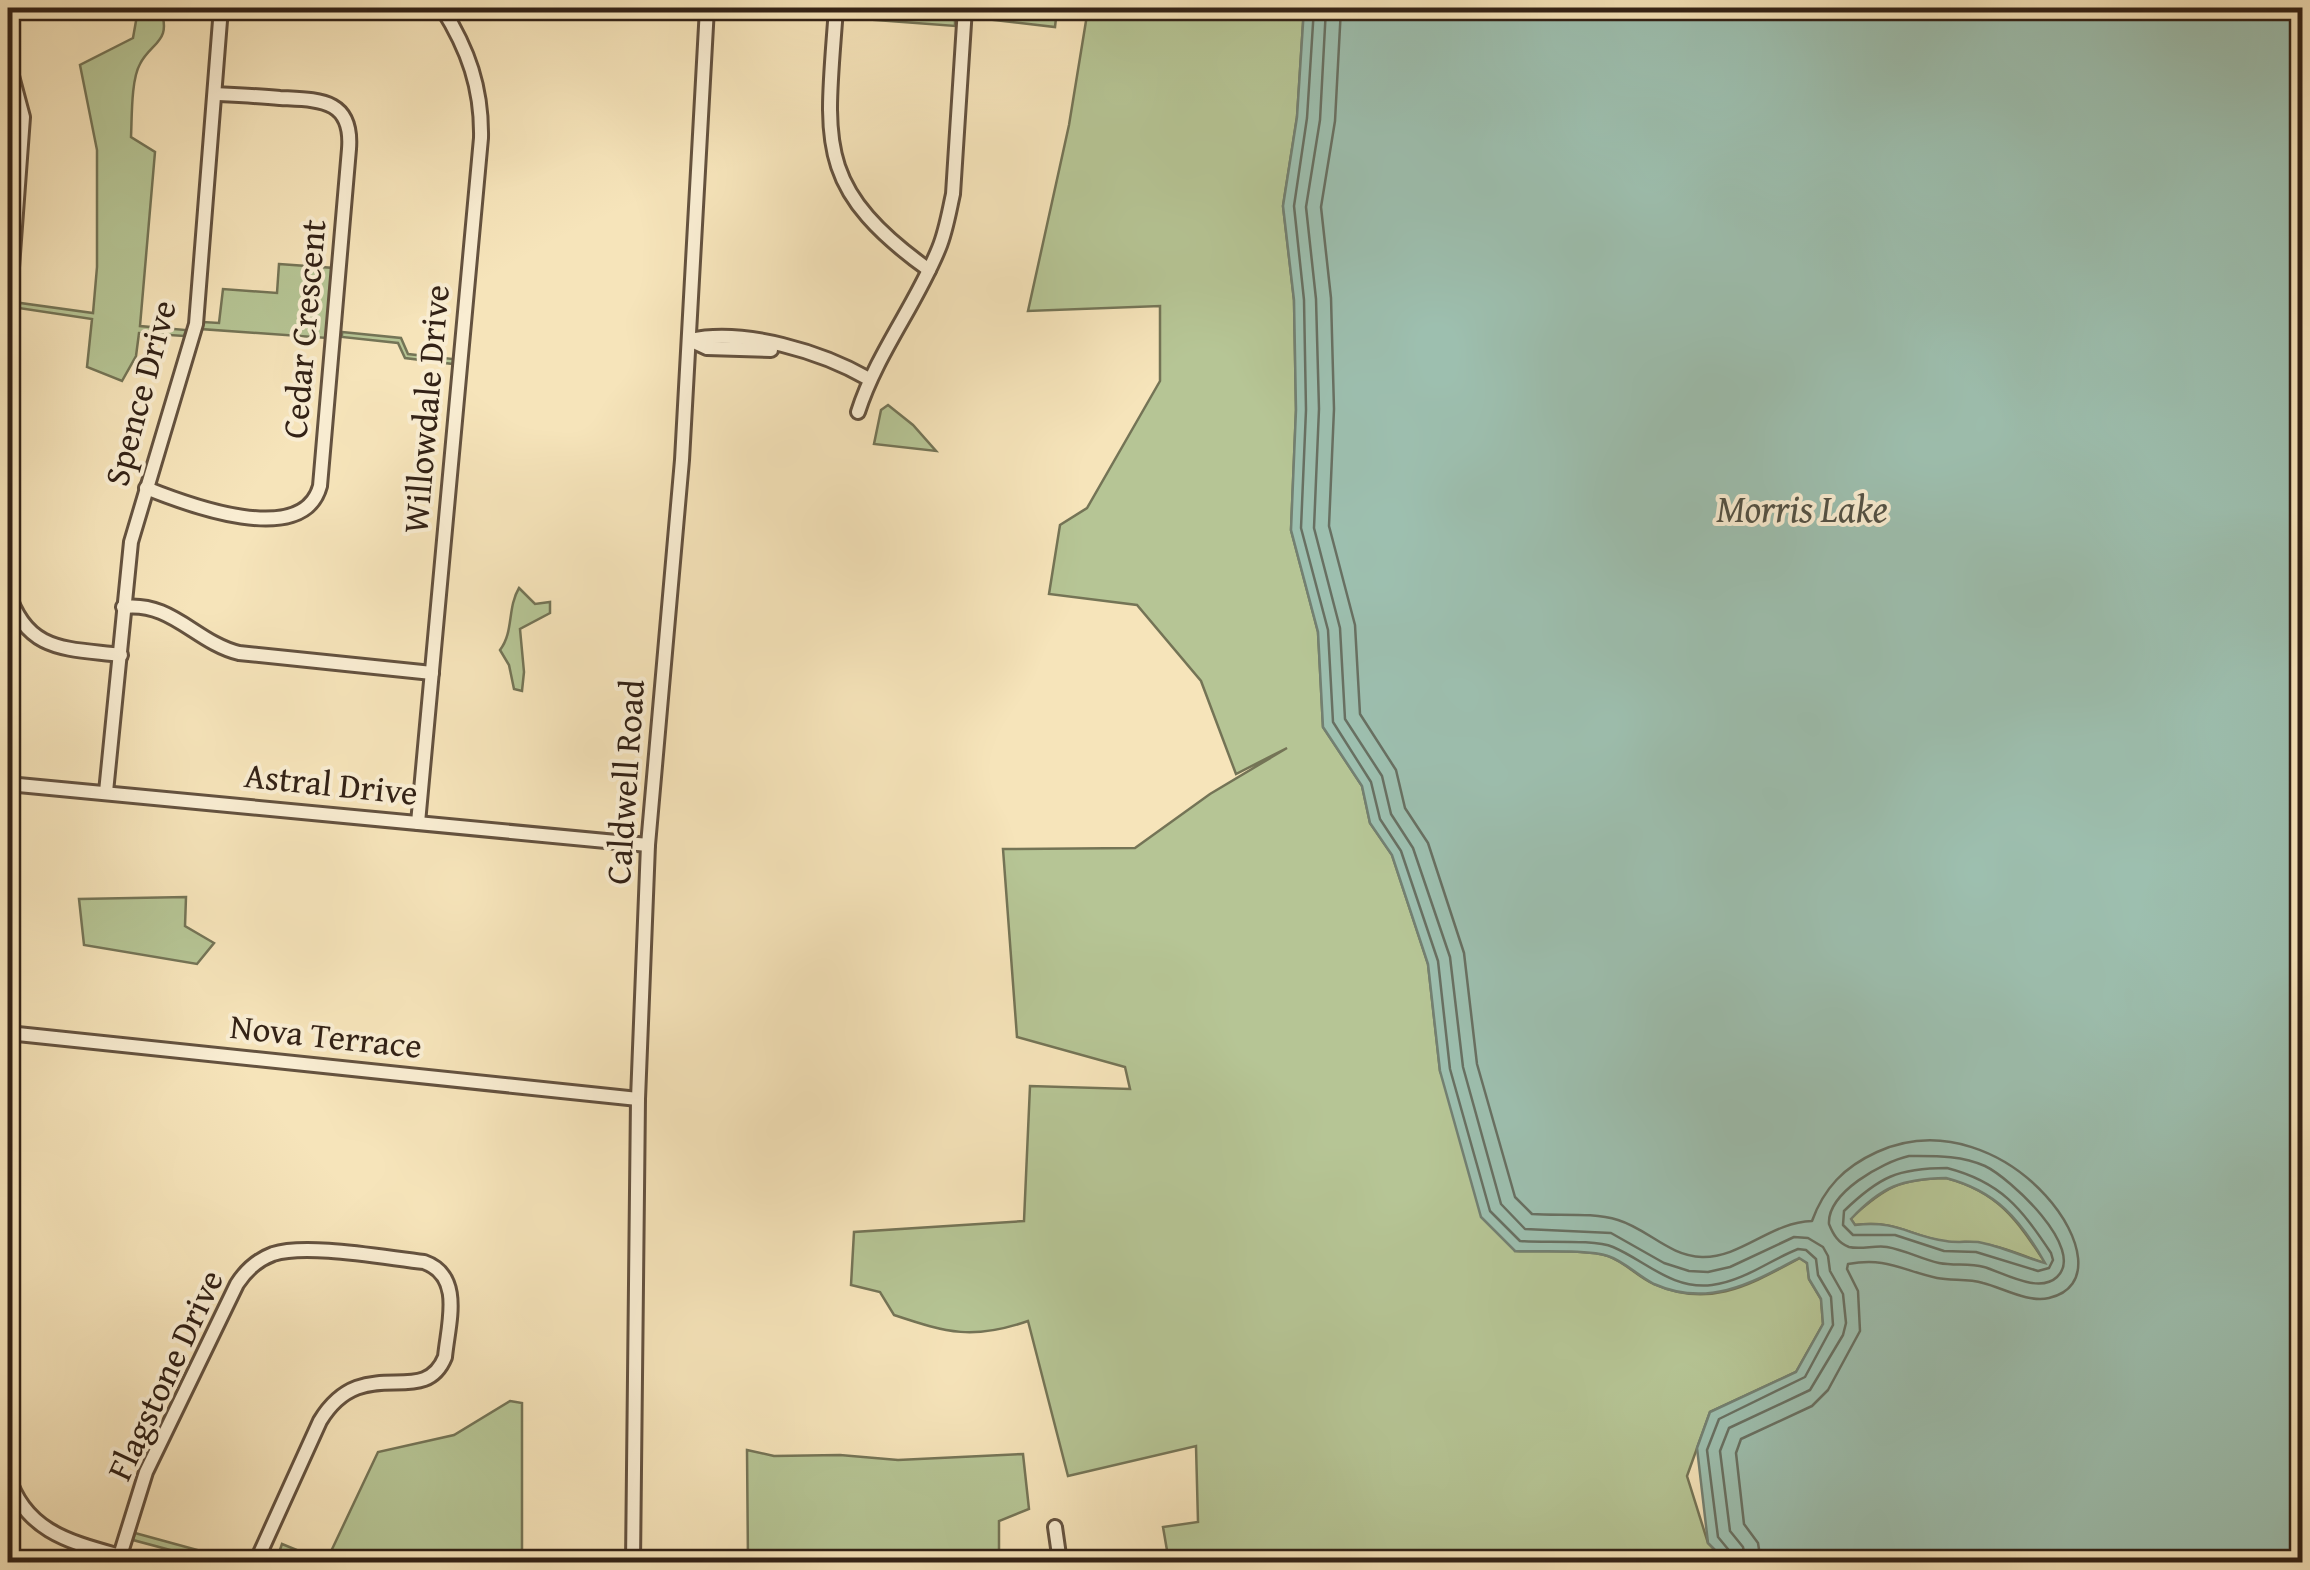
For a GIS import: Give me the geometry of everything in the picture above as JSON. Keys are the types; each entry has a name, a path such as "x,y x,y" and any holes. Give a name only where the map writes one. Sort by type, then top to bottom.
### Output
{"street":[{"name":"Spence Drive","path":"106,792 131,542 196,324 221,8"},
{"name":"Willowdale Drive","path":"418,823 481,138 472,65 462,39 442,8"},
{"name":"Caldwell Road","path":"632,1562 638,1099 648,845 690,340 708,8"},
{"path":"836,8 829,112 835,161 859,208 884,237 929,270"},
{"path":"858,412 869,379 940,247 953,194 966,8"},
{"path":"8,61 18,92 22,140 8,322"},
{"name":"Cedar Crescent","path":"146,488 181,502 258,518 290,517 303,512 320,486 348,126 338,110 321,100 216,94"},
{"path":"690,340 707,348 780,347 829,358 869,379"},
{"path":"8,592 19,621 31,635 57,646 121,655"},
{"path":"123,607 163,611 215,645 238,653 432,673"},
{"path":"8,836 10,784"},
{"name":"Astral Drive","path":"10,784 648,845"},
{"name":"Nova Terrace","path":"8,1033 638,1099"},
{"name":"Flagstone Drive","path":"119,1559 146,1472 237,1284 248,1270 270,1256 296,1250 434,1265 450,1286 442,1366 422,1382 366,1383 339,1396 320,1421 256,1562"},
{"path":"8,1475 17,1499 42,1528 119,1559"},
{"path":"1055,1527 1060,1562"}],"green space":[{"path":"132,8 160,8 164,28 159,41 140,64 132,99 131,137 155,152 140,326 186,330 184,336 139,333 136,356 122,381 87,367 92,319 12,307 13,302 93,313 97,150 80,65 133,38 136,21"},
{"path":"1082,8 1304,8 1297,117 1283,206 1294,300 1296,410 1291,530 1318,632 1323,727 1362,786 1370,823 1392,855 1428,964 1440,1071 1515,1251 1599,1254 1654,1284 1694,1294 1730,1290 1800,1258 1807,1263 1809,1279 1821,1299 1823,1324 1796,1372 1710,1412 1687,1476 1708,1543 1727,1562 1169,1562 1163,1527 1198,1522 1196,1446 1068,1476 1028,1321 991,1331 946,1330 894,1315 880,1292 851,1285 854,1232 1024,1221 1030,1086 1130,1089 1125,1067 1017,1037 1003,849 1135,848 1210,794 1287,748 1236,774 1201,681 1137,605 1049,594 1060,525 1087,508 1160,381 1160,306 1028,311 1069,125 1086,21"},
{"path":"978,10 1056,18 1055,27 976,18"},
{"path":"850,12 955,20 955,26 850,18"},
{"path":"279,264 334,268 327,338 201,329 203,322 219,323 223,289 277,293"},
{"path":"342,332 401,338 408,354 453,359 453,364 405,358 398,343 342,337"},
{"path":"888,405 936,451 874,444 881,410"},
{"path":"519,588 535,604 550,602 550,613 520,629 522,691 514,689 509,665 500,650"},
{"path":"186,897 185,926 214,943 197,964 84,945 79,899"},
{"path":"1946,1178 1980,1191 2005,1210 2046,1264 1987,1244 1947,1242 1882,1225 1855,1225 1850,1218 1894,1187 1916,1180"},
{"path":"510,1401 522,1403 522,1562 326,1562 378,1452 454,1435"},
{"path":"747,1450 774,1456 840,1455 898,1460 1023,1454 1029,1509 999,1521 999,1562 748,1562"},
{"path":"135,1533 241,1562 215,1562 133,1540"},
{"path":"282,1544 326,1562 282,1562 276,1561"}],"water":[{"name":"Morris Lake","path":"1304,8 2302,8 2302,1562 1727,1562 1708,1543 1697,1448 1710,1412 1796,1372 1823,1324 1821,1299 1809,1279 1807,1263 1799,1258 1747,1284 1693,1294 1654,1284 1608,1256 1515,1251 1481,1217 1440,1071 1428,964 1392,855 1370,823 1362,786 1323,727 1318,632 1291,530 1296,410 1294,300 1283,206 1297,117","holes":["1946,1178 1964,1184 2005,1209 2045,1263 1987,1244 1933,1239 1882,1225 1855,1225 1851,1219 1894,1186"]}]}
